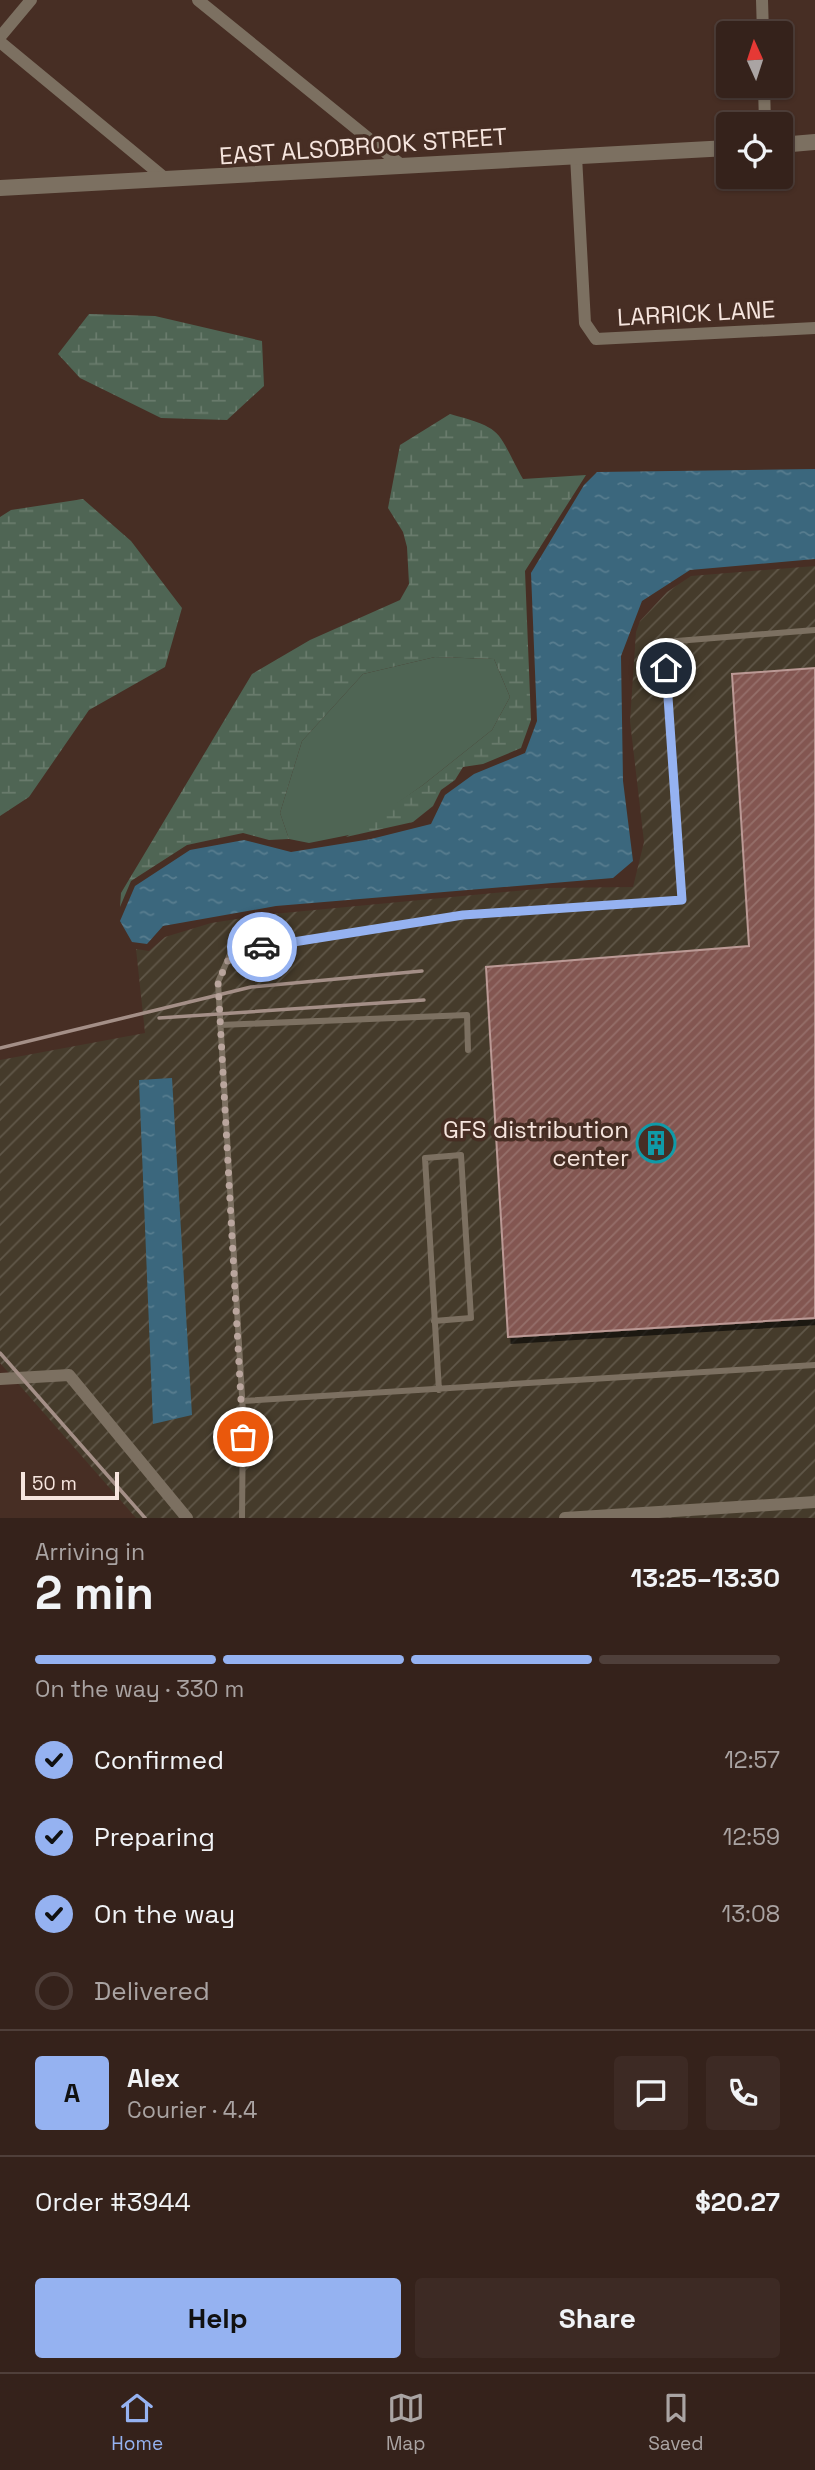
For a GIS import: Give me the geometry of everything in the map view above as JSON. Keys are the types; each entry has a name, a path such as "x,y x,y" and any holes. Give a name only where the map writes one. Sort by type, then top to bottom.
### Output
{"street":[{"path":"0,37 31,0"},
{"path":"198,0 400,164"},
{"path":"762,0 763,21"},
{"path":"0,42 167,181"},
{"path":"793,144 815,142"},
{"name":"EAST ALSOBROOK STREET","path":"0,188 167,181 400,164 716,149"},
{"name":"LARRICK LANE","path":"576,156 585,323 596,339 815,328"},
{"path":"0,1379 69,1375 187,1518"},
{"path":"565,1518 815,1502"}],"lane":[{"path":"242,1518 243,1401 218,982 232,952 463,915 682,900 664,642 815,630"},
{"path":"220,1026 467,1015 468,1050"},
{"path":"434,1321 471,1318 461,1155 425,1157 434,1321 439,1390"},
{"path":"243,1401 815,1365"}],"shaded area":[{"path":"815,566 815,1518 136,1518 0,1363 0,1060 145,1033 136,949 149,951 165,937 211,923 262,915 547,888 633,887 644,842 630,721 636,632 640,621 667,592 691,576"}],"green space":[{"path":"89,314 155,316 262,341 264,386 227,420 161,418 80,378 58,354"},
{"path":"450,414 481,424 497,434 523,479 586,475 525,571 531,720 521,748 483,764 463,767 455,780 441,790 433,806 413,822 346,837 423,785 492,730 510,697 494,659 435,657 363,674 302,741 280,813 289,839 269,840 243,833 187,845 131,881 120,907 121,893 252,674 310,640 400,600 409,584 407,547 403,532 388,508 400,445"},
{"path":"83,499 131,541 182,608 165,667 89,710 29,797 0,816 0,517 11,510"},
{"path":"435,657 494,659 510,697 492,730 423,785 354,834 309,843 289,839 280,813 302,741 363,674"}],"water":[{"path":"815,469 815,559 690,570 642,601 621,656 623,781 633,861 613,878 276,906 163,926 147,944 132,942 120,921 135,886 190,850 244,840 291,852 371,839 431,824 445,795 474,774 525,753 537,721 531,573 584,485 597,472"},
{"path":"172,1078 192,1415 153,1424 139,1080"}],"building":[{"name":"GFS distribution center","path":"815,668 815,1318 508,1337 486,967 749,946 732,674"}],"railway":[{"path":"0,1048 251,987 422,971"},
{"path":"159,1018 424,1000"},
{"path":"0,1353 145,1518"}],"way so far":[{"path":"243,1437 218,982 232,952 262,947"}],"place":[{"name":"GFS distribution center","path":"656,1143"}],"route":[{"path":"262,947 463,915 682,900 666,668"}]}
